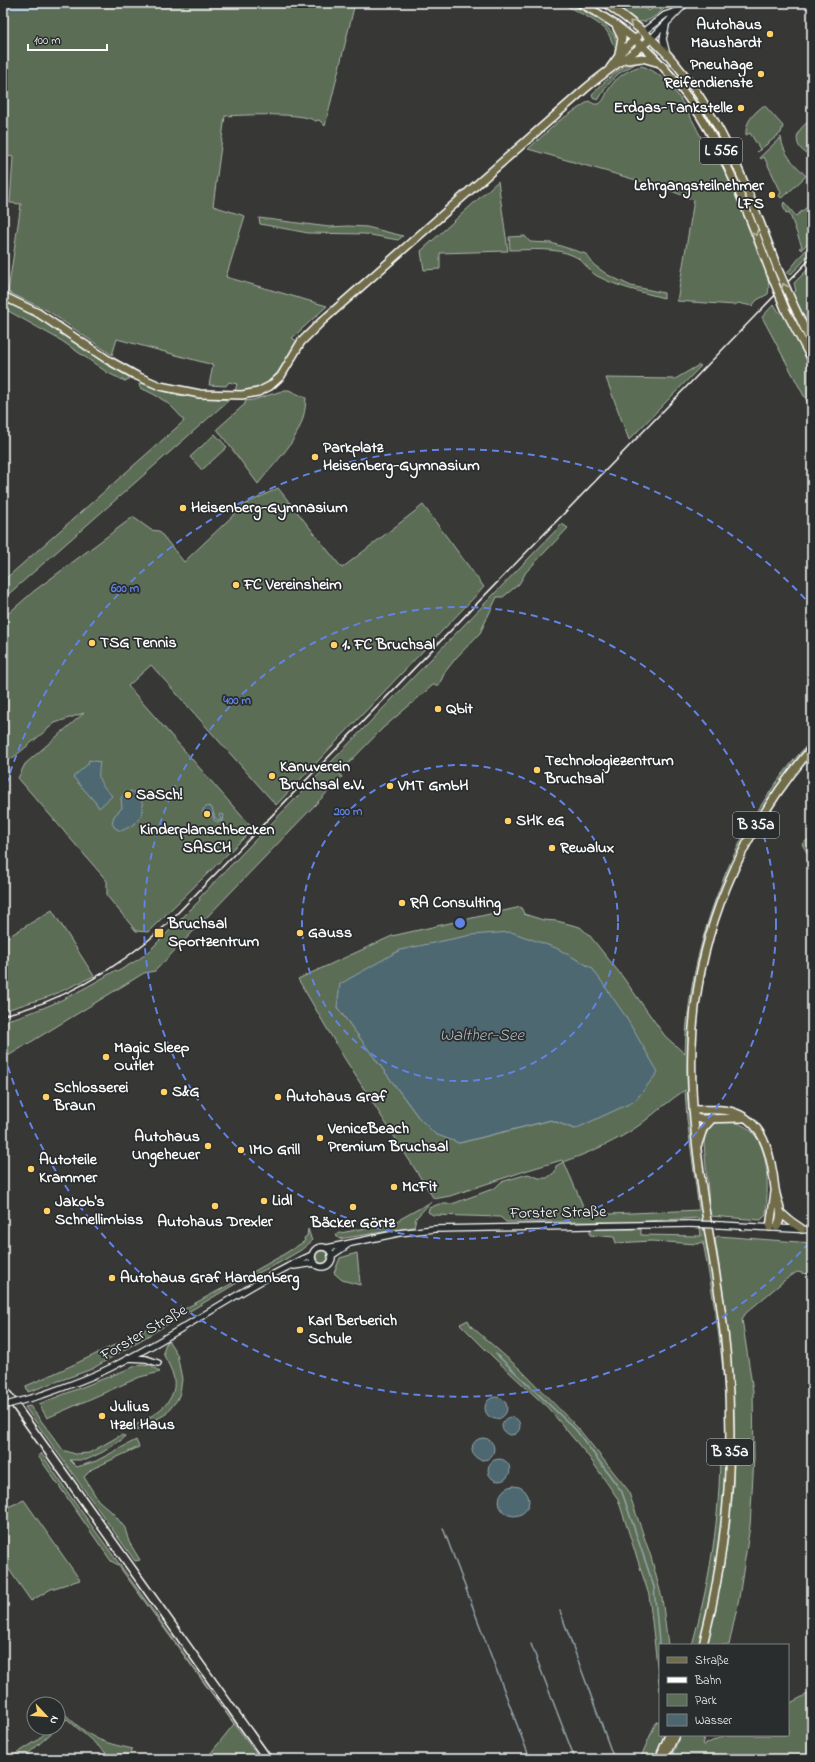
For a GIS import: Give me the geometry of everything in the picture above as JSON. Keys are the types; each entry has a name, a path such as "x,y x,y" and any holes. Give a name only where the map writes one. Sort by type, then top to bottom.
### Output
{"main road":[{"name":"L 556","path":"580,3 614,25 642,46 683,89 717,144 740,192 786,311 812,360"},
{"name":"L 556","path":"605,3 643,32 668,55 690,82 711,113 747,190 792,304 812,344"},
{"path":"614,25 620,32 622,38 621,58"},
{"path":"3,296 38,313 122,368 160,386 200,394 242,395 264,390 276,382 281,376 296,348 321,322 548,120 610,68 621,58 634,40 643,32"},
{"path":"621,58 651,39"},
{"path":"621,58 642,58 660,64"},
{"name":"B 35a","path":"703,1644 717,1586 727,1519 730,1483 730,1419 724,1334 697,1146 694,1113 692,1048 694,1010 704,958 717,911 738,860 762,816 783,784 812,748"},
{"path":"694,1113 731,1111 738,1113 755,1126 766,1145 773,1171 781,1213 802,1229"},
{"path":"694,1113 700,1119 745,1118"},
{"path":"697,1146 703,1129 713,1118"},
{"path":"774,1227 776,1192"},
{"path":"774,1227 781,1213"},
{"path":"664,1759 668,1751 671,1737"},
{"path":"659,1759 671,1737"}],"street":[{"path":"643,32 665,15 677,10 686,3"},
{"path":"651,39 666,25 677,10"},
{"path":"666,25 663,36 668,55"},
{"name":"Forster Straße","path":"327,1248 400,1232 434,1229 689,1224 812,1230"},
{"name":"Forster Straße","path":"332,1256 348,1244"},
{"path":"318,1247 327,1248 332,1256 330,1262 327,1265 319,1266 315,1263 312,1254 318,1247"},
{"name":"Forster Straße","path":"3,1406 78,1383 128,1358 240,1292 312,1254"},
{"name":"Forster Straße","path":"290,1266 315,1263"},
{"path":"128,1358 146,1359 158,1363"}],"green space":[{"path":"3,3 355,3 325,126 319,120 315,121 299,116 225,116 213,206 245,216 226,277 327,306 292,338 297,341 280,369 268,382 249,390 235,391 237,384 229,382 226,386 209,385 213,365 117,339 112,355 48,311 8,292 21,204 10,203 13,157 3,155"},
{"path":"561,3 567,3 603,23 619,43 618,49 605,29 589,18"},
{"path":"610,3 641,3 649,11 658,3 671,3 652,18 639,22"},
{"path":"653,48 685,85 716,131 735,174 715,133 702,111 684,85 651,50"},
{"path":"640,61 618,74 606,87 599,99 597,100 593,97 592,94 620,69"},
{"path":"642,66 663,78 671,87 686,108 703,141 709,136 727,172 767,271 769,286 768,294 757,300 752,306 738,303 735,305 677,301 694,200 664,188 528,149 559,121 589,101 594,104 599,104 619,77"},
{"path":"763,106 765,106 783,126 781,133 757,152 760,149 750,133 746,135 746,130 750,119"},
{"path":"812,119 812,155 801,149 797,138 801,128"},
{"path":"781,137 787,154 793,163 806,176 781,198 779,196 781,192 764,157 761,159 760,157"},
{"path":"498,181 508,251 440,253 440,269 424,270 421,251"},
{"path":"784,202 796,216 812,203 812,239 801,250 799,248 802,247 789,212 786,213 783,205"},
{"path":"259,218 329,227 367,227 403,236 398,240 365,234 308,233 260,224"},
{"path":"525,236 530,242 551,243 586,254 594,265 608,275 631,286 664,293 664,298 630,289 605,280 594,274 577,258 567,253 551,250 510,250 509,237"},
{"path":"812,242 810,251 804,260 790,275 787,273"},
{"path":"812,265 812,336 792,293 796,291 794,283"},
{"path":"3,296 36,313 84,343 115,365 129,377 129,380 125,381 108,373 62,341 3,308"},
{"path":"774,304 779,312 786,316 812,364 812,411 762,317"},
{"path":"699,365 701,366 629,440 606,378 675,379"},
{"path":"141,383 177,395 229,400 3,599 3,581 184,421 180,415 165,401 140,388 139,384"},
{"path":"289,390 306,398 305,411 301,424 290,445 258,484 217,429 245,404 245,401"},
{"path":"215,434 227,447 202,470 190,457"},
{"path":"278,488 342,568 423,505 484,587 276,805 151,665 128,686 253,829 148,932 136,931 107,896 107,881 18,778 25,764 84,713 55,723 14,757 3,763 3,618 34,591 133,517 151,530 159,531 184,562 244,505"},
{"path":"562,524 568,528 526,572 519,584 503,597 497,597 480,633 456,658 445,672 439,685 433,685 383,728 339,773 342,777 155,971 144,973 3,1059 3,1021 33,1012 61,1000 116,970 117,972 140,959 152,949 200,900 199,898"},
{"path":"812,740 812,744 779,786 751,830 728,876 710,925 697,975 689,1027 687,1079 691,1132 722,1334 726,1379 727,1417 725,1494 717,1570 700,1644 692,1644 704,1597 713,1549 720,1476 720,1451 726,1451 723,1372 717,1320 703,1242 697,1244 651,1241 616,1243 614,1237 590,1235 590,1229 641,1229 641,1235 701,1236 699,1218 628,1222 506,1222 500,1217 433,1215 428,1212 429,1208 439,1204 452,1204 495,1188 501,1182 528,1174 539,1178 547,1178 555,1172 556,1166 563,1162 562,1160 450,1196 434,1199 343,1056 298,979 392,936 521,907 524,914 543,920 557,921 580,927 590,936 622,976 665,1036 685,1054 688,1012 695,970 706,927 721,885 739,845 760,807 785,772","holes":["337,1007 575,1129 551,1120 459,1143 419,1118","685,1090 687,1119 699,1210 587,1215 564,1162 623,1136"]},
{"path":"809,839 812,843 812,861 802,844"},
{"path":"52,910 94,976 51,996 3,1011 3,930 8,937"},
{"path":"725,1121 741,1124 752,1132 760,1143 767,1171 766,1215 761,1220 710,1216 704,1143 705,1136 712,1124"},
{"path":"431,1202 416,1218 414,1227 339,1239 335,1234 393,1223"},
{"path":"308,1229 312,1241 301,1250 279,1263 237,1283 92,1369 28,1392 26,1386 71,1366 180,1312 279,1257 305,1241 304,1238 307,1236"},
{"path":"718,1236 812,1243 812,1275 797,1272 785,1280 746,1313 742,1319 753,1391 754,1458 750,1526 739,1598 729,1644 706,1644 721,1583 726,1551 733,1488 734,1456 732,1373 726,1315 715,1238"},
{"path":"320,1251 324,1251 328,1257 324,1263 320,1263 316,1259 316,1255"},
{"path":"357,1253 360,1285 342,1280 334,1273 340,1258"},
{"path":"468,1320 471,1326 521,1370 578,1428 628,1490 651,1557 662,1598 668,1644 659,1644 659,1682 649,1595 618,1499 589,1457 548,1408 460,1324"},
{"path":"168,1340 177,1354 182,1379 180,1393 177,1400 166,1414 133,1431 129,1429 149,1418 166,1404 171,1397 174,1388 174,1377 164,1355 164,1347"},
{"path":"141,1364 151,1365 160,1372 140,1377 47,1418 39,1404"},
{"path":"30,1406 63,1450 75,1454 89,1453 121,1435 125,1436 123,1439 103,1452 86,1460 70,1460 77,1467 96,1461 136,1440 139,1447 92,1469 84,1477 98,1500 113,1513 125,1528 129,1542 140,1560 135,1561 25,1407"},
{"path":"41,1453 71,1497 260,1759 206,1759 234,1724 118,1565 111,1561 38,1456"},
{"path":"24,1500 80,1580 51,1589 31,1601 3,1561 3,1509"},
{"path":"812,1692 812,1759 671,1759 680,1736 705,1736 702,1744 704,1745 723,1736 789,1736 789,1704"},
{"path":"66,1715 81,1729 96,1738 133,1749 123,1759 113,1759 67,1719 66,1720"},
{"path":"659,1721 659,1736 665,1736 654,1759 640,1759 656,1722"},
{"path":"42,1736 48,1736 28,1754 31,1759 8,1759 38,1740"}],"water":[{"path":"89,760 100,762 100,781 112,796 99,808 73,777 88,764"},
{"path":"131,791 139,796 141,800 143,808 141,816 130,827 121,831 115,828 112,823 114,816 122,808 121,798 125,793"},
{"name":"Kinderplanschbecken SASCH","path":"208,806 212,808 215,818 218,820 222,820 219,816 220,814 224,815 223,821 217,822 214,820 212,813 207,817 203,815 203,809"},
{"name":"Walther-See","path":"511,932 556,948 592,968 624,1014 658,1072 635,1101 575,1129 551,1120 459,1143 435,1134 419,1118 337,1007 340,984 400,950 471,935"},
{"path":"496,1397 500,1398 506,1404 506,1412 500,1418 496,1419 492,1418 486,1412 485,1408 486,1404 492,1398"},
{"path":"511,1417 517,1420 520,1426 517,1432 511,1435 505,1432 502,1426 505,1420"},
{"path":"483,1438 491,1441 494,1449 491,1457 483,1460 475,1457 472,1449 475,1441"},
{"path":"499,1459 507,1462 510,1470 507,1478 499,1481 491,1478 488,1470 491,1462"},
{"path":"514,1486 525,1490 529,1501 525,1512 514,1516 503,1512 499,1501 503,1490"}],"waterway":[{"path":"3,9 106,3"},
{"path":"496,1354 576,1430 622,1492 654,1587 659,1644"},
{"path":"443,1528 530,1759"},
{"path":"560,1611 614,1759"},
{"path":"531,1644 575,1759"},
{"path":"672,1749 674,1759"}],"railway":[{"path":"3,1015 48,1001 90,981 129,956 165,926 812,257"},
{"path":"3,1381 273,1759"},
{"path":"3,1395 262,1759"}],"place":[{"name":"Autohaus Maushardt","path":"770,34"},
{"name":"Pneuhage Reifendienste","path":"761,74"},
{"name":"Erdgas-Tankstelle","path":"741,108"},
{"name":"Lehrgangsteilnehmer LFS","path":"772,195"},
{"name":"Parkplatz Heisenberg-Gymnasium","path":"315,457"},
{"name":"Heisenberg-Gymnasium","path":"183,508"},
{"name":"FC Vereinsheim","path":"236,585"},
{"name":"TSG Tennis","path":"92,643"},
{"name":"1. FC Bruchsal","path":"334,645"},
{"name":"Qbit","path":"438,709"},
{"name":"Technologiezentrum Bruchsal","path":"537,770"},
{"name":"Kanuverein Bruchsal e.V.","path":"272,776"},
{"name":"VMT GmbH","path":"390,786"},
{"name":"SaSch!","path":"128,795"},
{"name":"Kinderplanschbecken SASCH","path":"207,814"},
{"name":"SHK eG","path":"508,821"},
{"name":"Rewalux","path":"552,848"},
{"name":"RA Consulting","path":"402,903"},
{"name":"Bruchsal Sportzentrum","path":"159,933"},
{"name":"Gauss","path":"300,933"},
{"name":"Magic Sleep Outlet","path":"106,1057"},
{"name":"S&G","path":"164,1092"},
{"name":"Schlosserei Braun","path":"46,1097"},
{"name":"Autohaus Graf","path":"278,1097"},
{"name":"VeniceBeach Premium Bruchsal","path":"320,1138"},
{"name":"Autohaus Ungeheuer","path":"208,1146"},
{"name":"IMO Grill","path":"241,1150"},
{"name":"Autoteile Krammer","path":"31,1169"},
{"name":"McFit","path":"394,1187"},
{"name":"Lidl","path":"264,1201"},
{"name":"Autohaus Drexler","path":"215,1206"},
{"name":"Bäcker Görtz","path":"353,1207"},
{"name":"Jakob's Schnellimbiss","path":"47,1211"},
{"name":"Autohaus Graf Hardenberg","path":"112,1278"},
{"name":"Karl Berberich Schule","path":"300,1330"},
{"name":"Julius Itzel Haus","path":"102,1416"}]}
